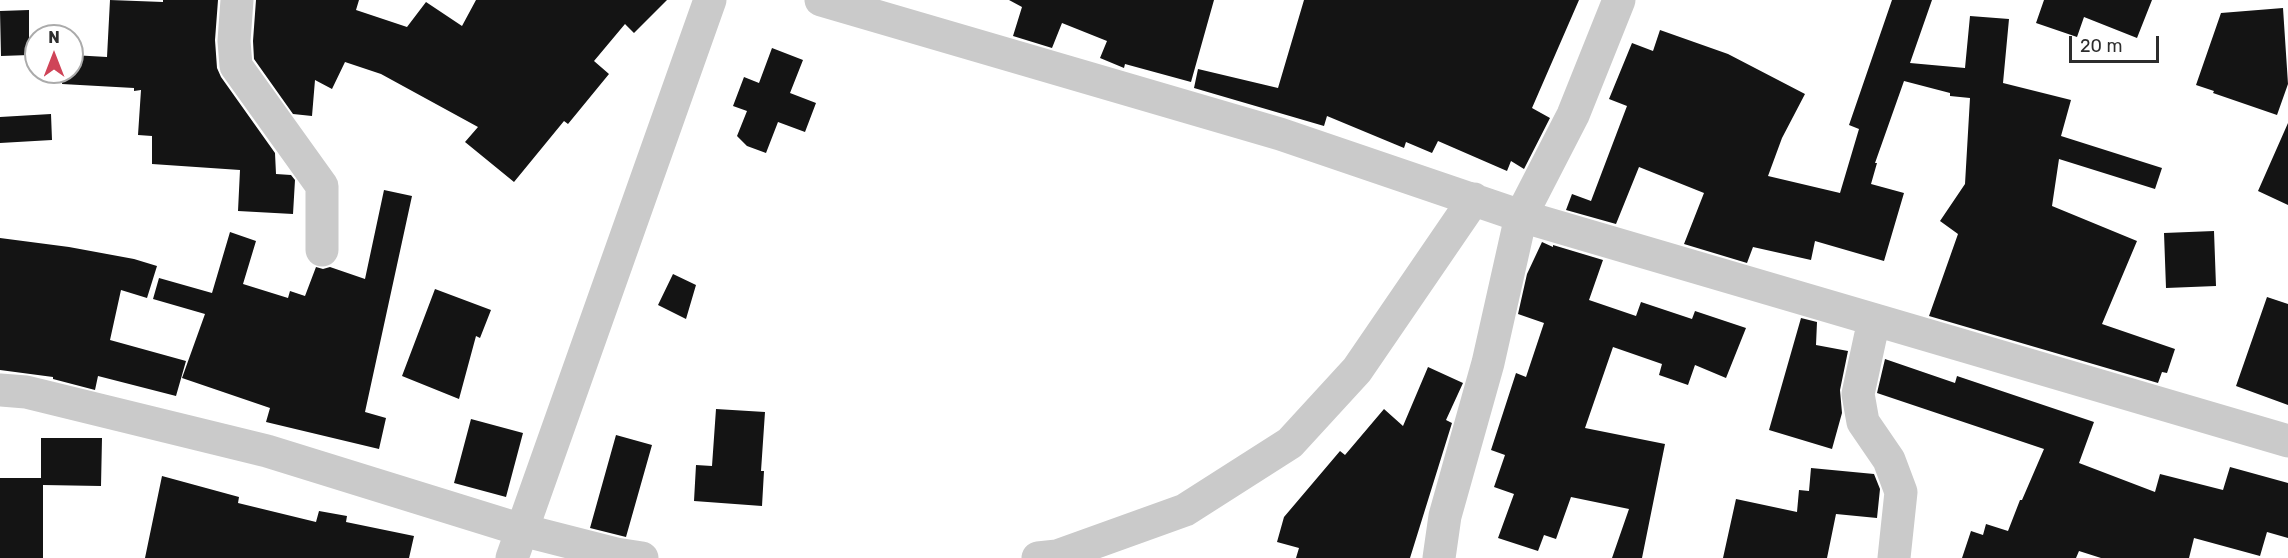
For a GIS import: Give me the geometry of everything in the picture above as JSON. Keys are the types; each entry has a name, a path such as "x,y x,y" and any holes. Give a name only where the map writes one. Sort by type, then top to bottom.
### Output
{"street":[{"path":"237,0 234,40 236,66 322,186 322,250"},
{"path":"517,544 710,0"},
{"path":"821,0 1280,134 1521,216 2288,441"},
{"path":"1439,558 1445,516 1488,363 1521,216 1573,116 1619,0"},
{"path":"1051,557 1185,510 1290,443 1357,370 1474,199"},
{"path":"1874,320 1858,394 1863,422 1889,460 1901,492 1894,558"},
{"path":"0,390 26,392 267,451 517,544 642,558"}],"building":[{"path":"110,0 163,2 163,0 218,0 215,40 217,68 275,153 276,174 291,175 295,180 293,214 238,211 240,170 152,164 152,136 138,135 141,90 62,84 84,84 84,56 107,57"},
{"path":"256,0 359,0 356,10 407,27 426,2 462,26 476,0 667,0 634,33 625,24 594,61 609,74 568,124 564,121 514,182 465,142 478,127 381,74 345,62 332,89 315,80 312,116 293,114 254,59"},
{"path":"1009,0 1214,0 1191,82 1125,64 1124,68 1100,58 1107,41 1062,23 1052,48 1013,36 1022,7"},
{"path":"1304,0 1579,0 1532,108 1550,118 1524,169 1511,161 1507,171 1438,141 1432,153 1406,142 1404,148 1327,116 1324,126 1194,88 1198,69 1278,88"},
{"path":"1892,0 1932,0 1910,63 1965,68 1970,16 2009,19 2003,83 2071,100 2061,136 2162,168 2155,189 2059,159 2052,206 2137,241 2102,324 2175,349 2167,373 2162,372 2158,383 1929,316 1958,234 1940,221 1965,184 1970,98 1950,96 1950,93 1904,81 1875,163 1877,163 1871,184 1904,193 1884,261 1815,241 1811,260 1753,247 1747,263 1684,244 1704,193 1639,167 1616,224 1566,210 1572,194 1591,201 1627,106 1609,99 1632,43 1653,51 1660,30 1728,54 1805,94 1782,138 1768,176 1840,193 1859,129 1849,125"},
{"path":"2044,0 2152,0 2137,38 2084,17 2077,37 2036,23"},
{"path":"2283,8 2288,84 2277,115 2196,85 2221,13"},
{"path":"29,10 29,24 24,24 24,55 1,56 0,11"},
{"path":"772,48 803,60 790,93 816,103 805,132 778,122 766,153 747,146 737,136 747,111 733,106 744,77 759,83"},
{"path":"51,114 52,140 0,143 0,117"},
{"path":"2288,123 2288,205 2258,191"},
{"path":"384,190 412,196 365,412 386,418 379,449 266,422 270,408 182,378 205,314 153,299 159,278 212,293 230,232 256,241 243,284 288,298 290,291 305,296 316,267 323,269 330,267 365,279"},
{"path":"2214,231 2216,286 2166,288 2164,233"},
{"path":"0,238 69,247 134,259 157,266 147,298 121,290 110,340 186,361 176,396 98,376 95,390 53,379 53,377 0,370"},
{"path":"1542,242 1603,260 1589,300 1636,316 1641,302 1692,319 1695,311 1746,328 1726,378 1695,365 1688,385 1659,375 1662,364 1613,347 1585,428 1665,444 1642,558 1612,558 1629,509 1571,497 1556,539 1544,535 1538,551 1498,538 1514,494 1494,487 1505,455 1491,450 1516,373 1526,377 1544,323 1518,314 1527,274"},
{"path":"673,274 696,285 686,319 658,305"},
{"path":"435,289 491,310 480,338 476,336 459,399 402,376"},
{"path":"2267,297 2288,304 2288,405 2236,386"},
{"path":"1801,318 1817,322 1816,345 1848,351 1840,390 1842,413 1832,449 1769,430"},
{"path":"1885,359 1955,383 1957,376 2094,422 2079,463 2155,492 2160,474 2223,490 2230,467 2288,483 2288,538 2267,532 2260,556 2194,538 2189,558 2101,558 2079,551 2076,558 1962,558 1971,531 1983,535 1986,524 2008,531 2044,449 1877,393"},
{"path":"1428,367 1463,383 1446,420 1452,423 1410,558 1296,558 1299,548 1277,542 1284,517 1340,451 1345,455 1384,409 1403,426"},
{"path":"716,409 765,412 761,471 764,471 762,506 694,501 696,465 712,466"},
{"path":"471,419 523,433 506,497 454,483"},
{"path":"616,435 652,445 626,537 590,528"},
{"path":"41,438 102,438 101,486 43,485 43,558 0,558 0,478 41,478"},
{"path":"1811,468 1874,474 1880,489 1877,518 1836,514 1827,558 1723,558 1736,499 1797,512 1799,490 1809,491"},
{"path":"162,476 239,497 238,503 316,522 319,511 347,516 346,522 414,536 409,558 145,558"}]}
